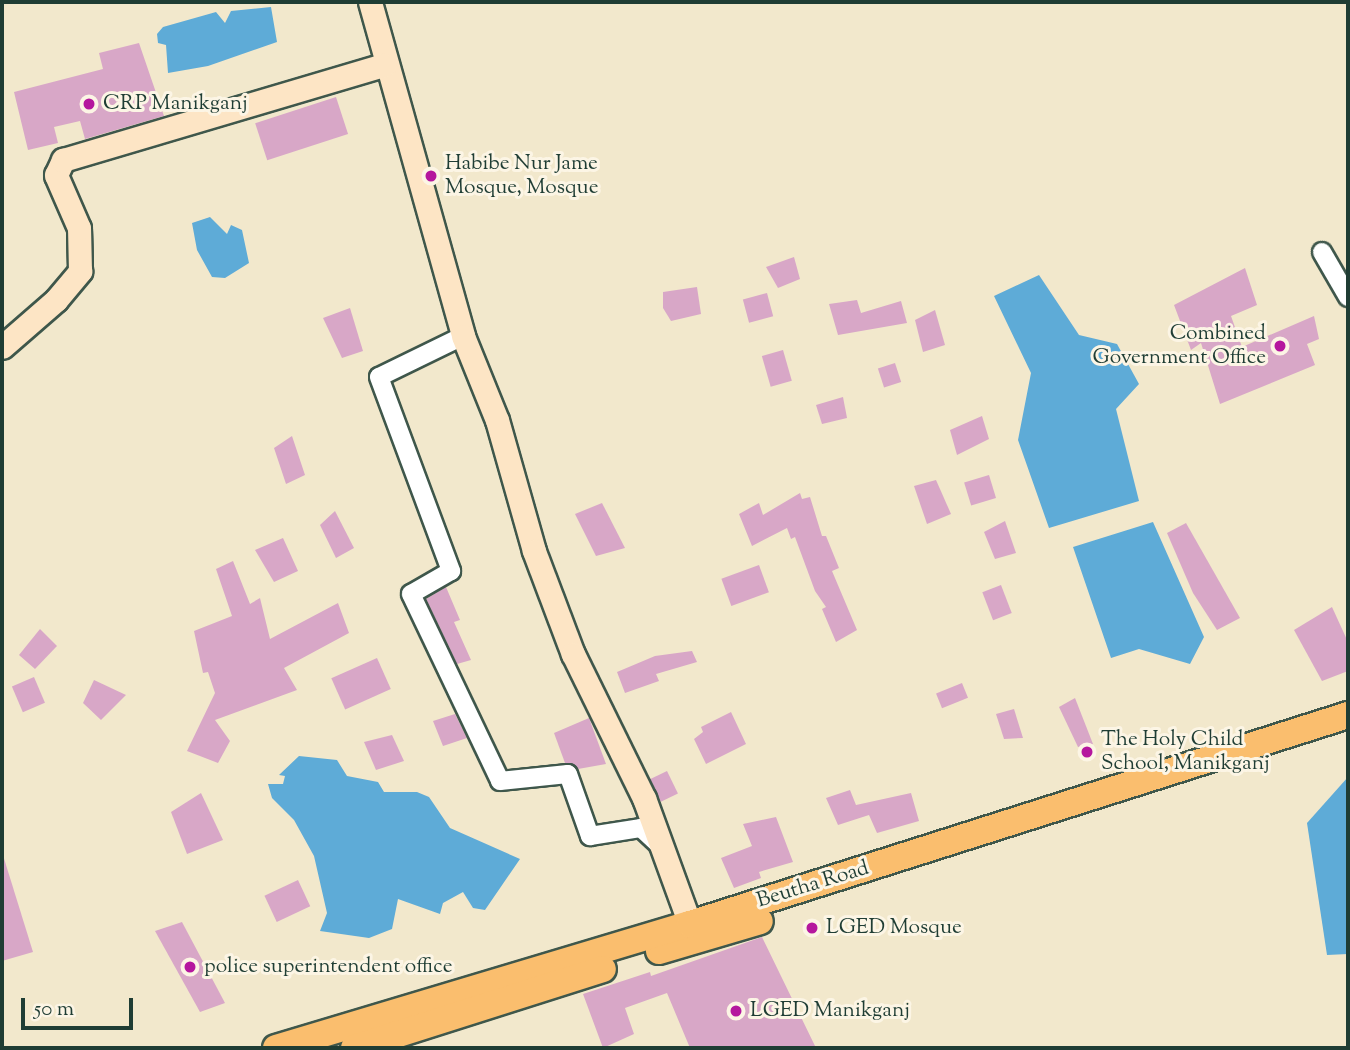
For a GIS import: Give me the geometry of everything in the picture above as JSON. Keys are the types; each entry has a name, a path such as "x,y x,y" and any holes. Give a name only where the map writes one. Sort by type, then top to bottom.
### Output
{"main road":[{"name":"Beutha Road","path":"354,1048 693,932 1348,715"},
{"name":"Beutha Road","path":"276,1048 693,932 1348,733"}],"street":[{"path":"370,2 384,65 463,336 497,420 534,551 573,654 632,770 693,932"},
{"path":"2,347 56,300 80,271 79,228 57,175 63,160 384,65"},
{"path":"1322,252 1348,297"},
{"path":"463,336 379,377 451,570 411,594 500,781 568,774 592,838 641,828 662,849"}],"water":[{"path":"271,7 277,42 208,66 168,73 166,45 158,43 157,34 163,27 216,12 225,23 231,11"},
{"path":"210,217 227,234 231,225 242,230 249,263 225,278 212,277 197,250 192,223"},
{"path":"1039,275 1079,335 1117,344 1139,384 1116,409 1139,501 1049,528 1018,440 1031,373 994,296"},
{"path":"1153,522 1204,637 1190,664 1139,649 1111,658 1073,547"},
{"path":"299,756 337,760 347,776 378,782 384,792 417,792 429,797 450,828 520,859 485,910 473,908 463,892 443,903 440,914 398,899 392,929 369,938 320,931 327,913 314,856 294,820 272,798 268,784 283,784 285,776 279,775"},
{"path":"1348,777 1348,954 1327,955 1307,823"}],"building":[{"name":"CRP Manikganj","path":"139,43 164,116 85,139 80,121 54,127 58,143 28,150 14,92 103,69 99,53"},
{"path":"336,97 348,134 267,160 255,123"},
{"path":"794,257 800,279 778,288 766,267"},
{"path":"1245,268 1257,305 1231,316 1242,347 1314,316 1319,339 1307,344 1315,365 1220,404 1201,343 1191,350 1174,305"},
{"path":"697,287 701,314 671,321 663,308 663,292"},
{"path":"767,293 773,316 749,323 743,299"},
{"path":"857,300 861,313 901,301 907,323 838,335 829,304"},
{"path":"350,308 363,351 342,358 323,318"},
{"path":"935,310 945,345 923,352 915,320"},
{"path":"783,350 792,381 771,387 762,356"},
{"path":"895,363 901,382 884,388 878,369"},
{"path":"843,397 847,418 822,424 816,405"},
{"path":"982,416 989,439 957,455 950,430"},
{"path":"292,436 305,475 286,484 274,448"},
{"path":"989,475 996,498 971,506 964,483"},
{"path":"936,480 951,514 927,524 914,486"},
{"path":"800,493 802,499 810,497 822,536 826,536 839,568 832,571 857,630 836,642 822,609 826,607 815,591 795,537 791,539 787,528 752,546 739,514 759,503 763,515"},
{"path":"602,503 625,548 596,556 575,514"},
{"path":"335,511 354,548 336,558 320,525"},
{"path":"1005,521 1016,553 995,559 984,532"},
{"path":"1186,523 1240,618 1217,630 1193,593 1167,533"},
{"path":"283,538 298,571 274,582 255,550"},
{"path":"233,561 250,604 260,598 270,639 338,603 349,633 284,668 297,690 215,720 230,741 218,763 187,751 215,693 208,672 203,673 194,631 232,616 216,569"},
{"path":"759,565 769,592 731,606 721,579"},
{"path":"1001,585 1012,613 993,620 982,592"},
{"path":"446,587 460,620 454,622 471,660 457,664 426,599"},
{"path":"1332,607 1348,642 1348,671 1322,681 1294,630"},
{"path":"40,629 57,646 35,669 19,655"},
{"path":"692,651 697,662 656,674 659,681 625,693 617,672 655,656"},
{"path":"377,658 391,689 345,709 331,678"},
{"path":"34,677 45,703 23,712 12,686"},
{"path":"94,680 126,695 101,720 83,703"},
{"path":"962,683 968,698 942,708 936,693"},
{"path":"1075,698 1093,744 1078,747 1059,707"},
{"path":"1014,709 1023,738 1004,739 996,714"},
{"path":"731,712 746,744 706,764 694,739 703,732 701,727"},
{"path":"455,714 467,738 443,746 433,721"},
{"path":"589,718 606,764 578,769 565,763 554,733"},
{"path":"392,735 404,761 376,770 364,742"},
{"path":"667,771 678,793 661,802 650,779"},
{"path":"850,790 856,805 911,793 919,821 877,833 869,815 838,825 826,798"},
{"path":"201,793 223,840 187,854 171,812"},
{"path":"776,817 793,862 759,872 761,878 734,888 721,858 752,846 743,824"},
{"path":"2,852 33,952 2,961"},
{"path":"298,880 310,906 277,922 264,896"},
{"name":"police superintendent office","path":"182,922 225,1003 200,1012 155,931"},
{"name":"LGED Manikganj","path":"762,937 816,1048 690,1048 667,993 625,1008 634,1034 603,1048 583,994 650,972 651,976"}],"place":[{"name":"CRP Manikganj","path":"89,104"},
{"name":"Habibe Nur Jame Mosque, Mosque","path":"431,176"},
{"name":"Combined Government Office","path":"1280,346"},
{"name":"The Holy Child School, Manikganj","path":"1087,752"},
{"name":"LGED Mosque","path":"812,928"},
{"name":"police superintendent office","path":"190,967"},
{"name":"LGED Manikganj","path":"736,1011"}]}
